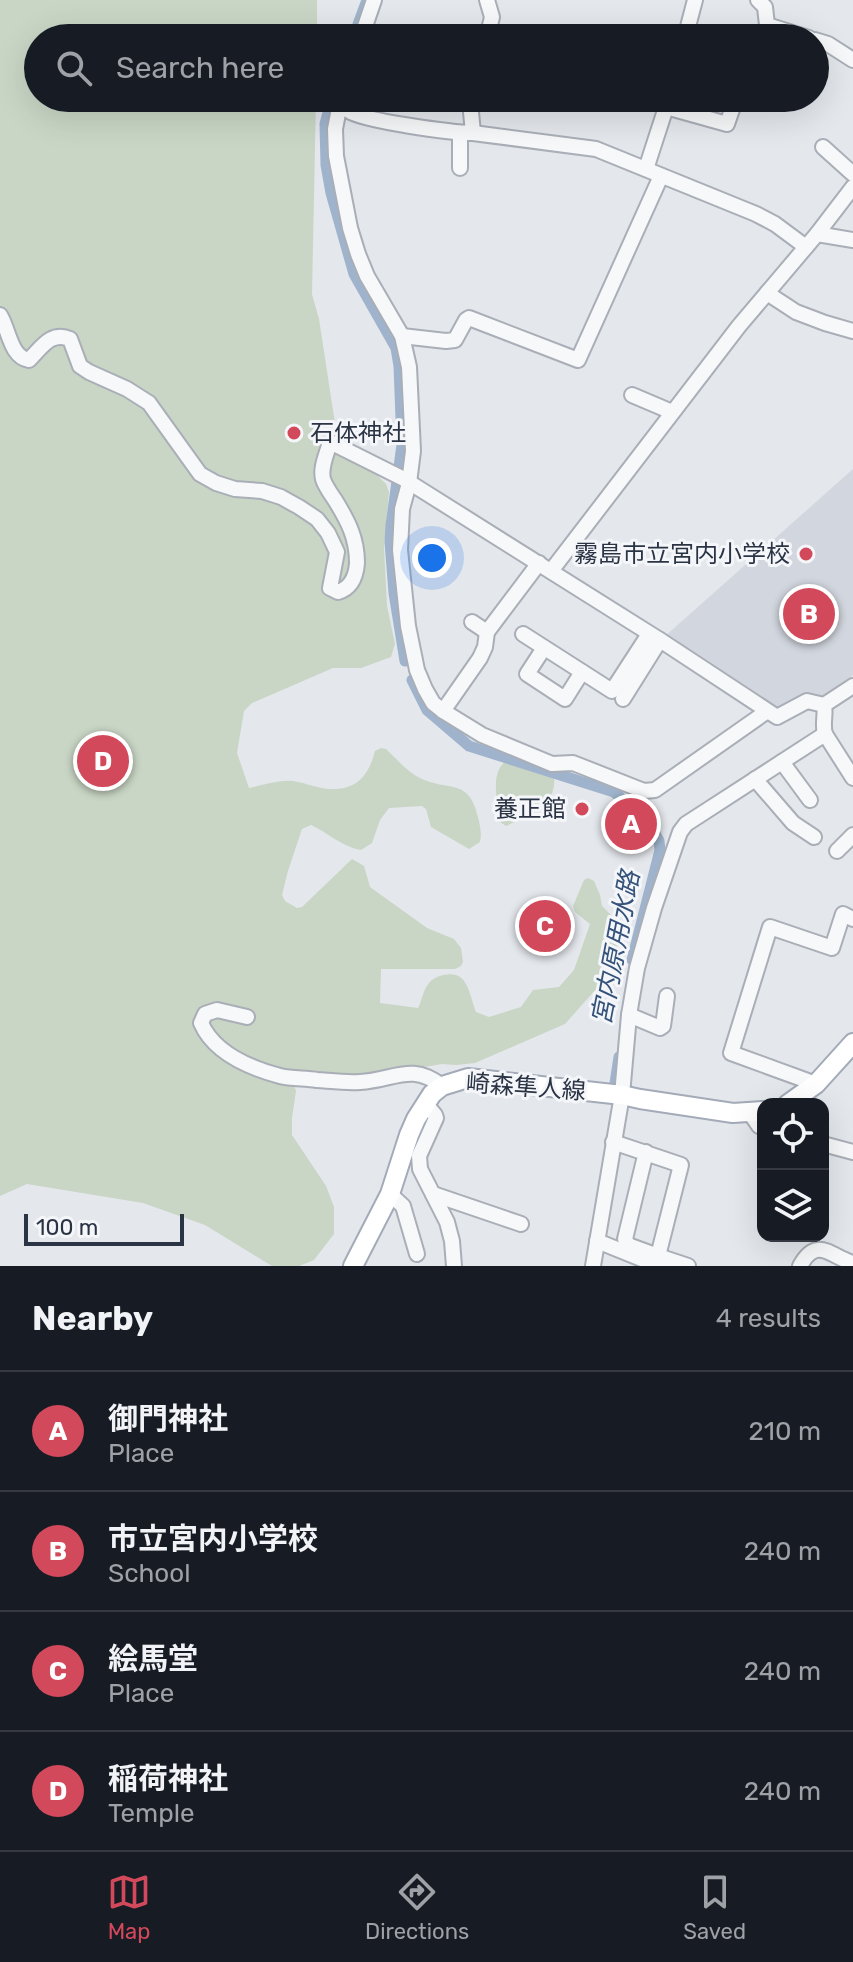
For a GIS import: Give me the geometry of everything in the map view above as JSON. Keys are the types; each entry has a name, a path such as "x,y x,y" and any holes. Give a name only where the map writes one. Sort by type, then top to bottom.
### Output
{"main road":[{"path":"796,1098 816,1084 853,1043"},
{"name":"崎森隼人線","path":"353,1266 390,1194 409,1135 425,1103 442,1086 468,1078 622,1095 733,1113 757,1112"}],"street":[{"path":"366,24 374,0"},
{"path":"487,0 492,17 490,24"},
{"path":"689,24 695,0"},
{"path":"758,0 765,7 767,24"},
{"path":"829,45 853,60"},
{"path":"339,112 335,129 336,156 354,241 367,276 402,336 409,367 413,451 402,509 402,571 406,610 420,678 429,697 443,711 482,735 552,764 573,763 644,791 655,790 766,712"},
{"path":"352,112 466,133 596,149 756,214 806,247"},
{"path":"460,168 472,112"},
{"path":"646,169 665,112"},
{"path":"695,112 727,124 731,112"},
{"path":"823,147 853,174"},
{"path":"402,336 455,340 467,319 471,318 578,359 661,176"},
{"path":"443,711 480,658 487,632 545,567 853,187"},
{"path":"817,234 853,240"},
{"path":"767,293 796,312 853,331"},
{"path":"0,315 22,359 29,360 54,337 61,335 70,339 80,366 149,403 200,474 235,489 262,491 281,497 317,519 337,552 330,588 338,592 346,589 352,581 357,547 350,525 323,480 330,442 406,481 545,567 766,712 777,717 807,701 824,705 853,686"},
{"path":"632,395 672,412"},
{"path":"472,622 487,632"},
{"path":"523,634 612,691 655,637"},
{"path":"623,699 655,637"},
{"path":"544,648 527,674 565,699 582,672"},
{"path":"824,705 826,712 822,727 853,778"},
{"path":"593,1266 622,1095 629,1015 637,968 680,832 686,824 825,734"},
{"path":"782,762 810,800"},
{"path":"755,779 793,823 814,837"},
{"path":"837,851 853,835"},
{"path":"816,1084 731,1053 770,927 832,948 843,914 853,919"},
{"path":"629,1015 660,1028 663,1026 667,996"},
{"path":"247,1017 217,1010 205,1014 201,1023 216,1046 237,1060 281,1076 360,1082 416,1073 432,1078 442,1086"},
{"path":"425,1103 436,1118 419,1156 420,1169 447,1222 454,1266"},
{"path":"613,1142 681,1165 658,1261"},
{"path":"829,1146 853,1152"},
{"path":"646,1152 625,1239 628,1245 658,1261"},
{"path":"390,1194 403,1206 417,1254"},
{"path":"433,1194 521,1224"},
{"path":"597,1241 658,1261 688,1266"},
{"path":"800,1266 816,1250 825,1249 853,1263"}],"shaded area":[{"name":"霧島市立宮内小学校","path":"853,469 853,675 820,699 810,695 775,709 663,638"}],"green space":[{"path":"0,0 317,0 317,24 24,24 24,112 316,112 312,294 319,319 336,430 386,484 389,492 384,547 387,606 395,644 391,657 361,668 333,668 252,703 244,711 237,753 249,788 293,781 340,789 361,779 375,751 386,749 415,775 456,788 469,796 478,817 481,836 480,842 469,849 431,827 426,809 422,806 389,808 380,820 372,843 361,850 311,825 302,829 282,895 285,901 297,908 302,907 352,859 364,866 370,887 427,928 454,939 461,948 463,962 455,969 381,969 380,1003 418,1008 429,983 436,977 452,974 464,981 476,1012 489,1017 521,1007 533,990 559,987 574,970 590,924 575,912 573,906 584,880 588,878 594,881 602,906 621,929 614,960 605,979 565,1024 475,1063 442,1064 361,1078 293,1083 296,1091 292,1135 326,1186 334,1207 334,1234 314,1260 299,1266 272,1266 205,1225 143,1203 27,1184 0,1196"},
{"path":"506,761 554,777 554,787 540,809 506,826 500,822 496,781"}],"waterway":[{"name":"宮内原用水路","path":"358,24 367,0"},
{"name":"宮内原用水路","path":"328,112 325,124 326,165 331,193 354,274 396,348 399,366 402,445 390,542 394,593 405,661"},
{"name":"宮内原用水路","path":"412,680 427,710 469,746 614,792 653,830 660,850 632,960"},
{"name":"宮内原用水路","path":"615,1083 619,1057"}],"place":[{"name":"石体神社","path":"294,433"},
{"name":"霧島市立宮内小学校","path":"806,554"},
{"name":"市立宮内小学校","path":"809,614"},
{"name":"稲荷神社","path":"103,761"},
{"name":"養正館","path":"582,809"},
{"name":"御門神社","path":"631,824"},
{"name":"絵馬堂","path":"545,926"}]}
